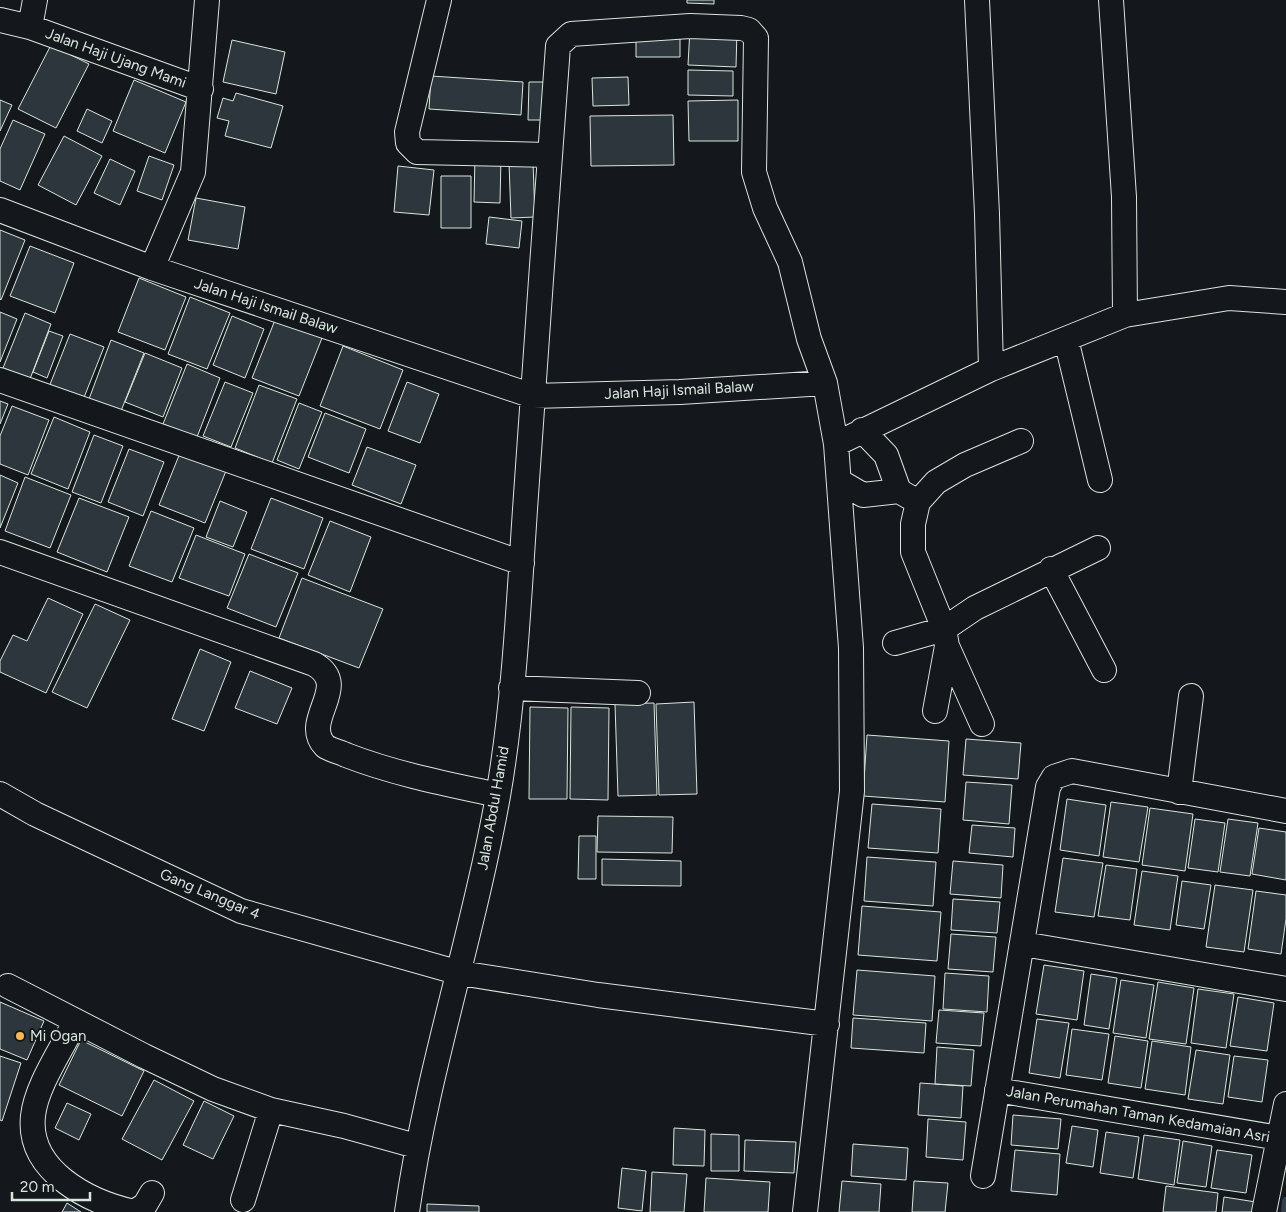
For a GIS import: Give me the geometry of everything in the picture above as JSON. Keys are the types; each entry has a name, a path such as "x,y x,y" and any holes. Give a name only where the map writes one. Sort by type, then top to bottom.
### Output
{"street":[{"name":"Jalan Haji Ujang Mami","path":"35,0 30,27 201,89"},
{"path":"152,268 193,172 207,0"},
{"path":"439,0 407,132 408,143 417,152 549,155"},
{"path":"977,0 987,214 991,369"},
{"path":"1111,0 1124,197 1125,315"},
{"path":"0,20 30,27"},
{"path":"533,396 558,46 571,34 690,26 749,30 756,38 754,172 765,208 790,262 809,339 825,383 836,444 851,648 852,791 805,1212"},
{"name":"Jalan Haji Ismail Balaw","path":"0,210 152,268 533,396 680,392 825,383"},
{"path":"836,444 991,369 1125,315 1229,298 1286,302"},
{"path":"1066,340 1100,480"},
{"path":"0,380 522,563"},
{"name":"Jalan Abdul Hamid","path":"407,1212 416,1146 460,973 498,795 511,688 522,563 533,396"},
{"path":"862,430 886,455 908,496 913,524 913,552 945,637 982,724"},
{"path":"839,481 863,495 908,496 965,464 1021,441"},
{"path":"895,643 945,637 975,608 1098,548"},
{"path":"0,552 314,664 323,669 328,678 329,691 318,729 326,747 381,769 498,795"},
{"path":"1051,570 1104,670"},
{"path":"935,711 945,637"},
{"path":"511,688 638,693"},
{"path":"1179,792 1191,696"},
{"name":"Jalan Perumahan Taman Kedamaian Asri","path":"983,1176 1048,787 1054,777 1072,771 1286,811"},
{"name":"Gang Langgar 4","path":"0,794 35,814 241,911 460,973 598,995 826,1024"},
{"path":"1023,944 1286,989"},
{"path":"8,986 75,1022 214,1090 271,1110 344,1126 416,1146"},
{"path":"75,1022 38,1094 32,1116 36,1147 56,1177 107,1206 134,1212 145,1205 152,1193"},
{"name":"Jalan Perumahan Taman Kedamaian Asri","path":"997,1090 1279,1138"},
{"name":"Jalan Perumahan Taman Kedamaian Asri","path":"1264,1212 1286,1104"},
{"path":"243,1200 271,1110"}],"building":[{"path":"687,0 714,0 714,4 687,3"},
{"path":"690,28 737,30 736,67 688,65"},
{"path":"636,32 680,32 680,57 636,57"},
{"path":"232,40 285,52 276,94 223,82"},
{"path":"51,45 89,64 56,128 18,109"},
{"path":"688,70 733,71 733,96 688,95"},
{"path":"431,76 523,82 521,115 429,109"},
{"path":"628,77 629,105 593,106 592,78"},
{"path":"134,80 186,102 165,153 113,131"},
{"path":"529,82 546,82 545,120 528,120"},
{"path":"236,93 283,106 271,148 225,136 229,121 217,118 223,98 233,101"},
{"path":"0,100 12,105 0,131"},
{"path":"738,100 738,141 689,141 688,101"},
{"path":"87,109 112,121 102,143 77,131"},
{"path":"673,115 674,165 591,166 590,116"},
{"path":"13,120 45,134 20,190 0,181 0,149"},
{"path":"64,136 102,156 76,205 38,185"},
{"path":"149,156 174,165 162,200 137,191"},
{"path":"475,156 501,157 500,203 474,202"},
{"path":"110,159 135,171 120,205 94,193"},
{"path":"533,162 535,217 511,218 509,163"},
{"path":"398,166 434,170 429,215 394,212"},
{"path":"441,176 471,176 471,228 441,228"},
{"path":"196,198 245,207 238,249 188,240"},
{"path":"489,217 522,221 519,248 486,244"},
{"path":"0,230 25,240 1,300 0,299"},
{"path":"30,246 74,263 55,313 10,296"},
{"path":"139,278 186,297 165,350 118,332"},
{"path":"190,297 230,313 207,369 168,354"},
{"path":"0,312 17,319 0,362"},
{"path":"25,313 51,324 30,379 3,368"},
{"path":"232,316 264,329 245,378 213,365"},
{"path":"275,320 322,338 299,396 252,378"},
{"path":"49,331 63,336 47,378 33,372"},
{"path":"70,334 104,347 83,400 49,387"},
{"path":"111,340 144,353 121,411 89,399"},
{"path":"343,346 403,370 380,429 320,406"},
{"path":"145,353 182,368 163,417 125,402"},
{"path":"187,364 220,378 197,437 163,424"},
{"path":"225,382 253,393 231,447 203,436"},
{"path":"407,382 439,394 420,443 388,431"},
{"path":"259,385 297,399 272,463 235,448"},
{"path":"0,401 8,404 0,424"},
{"path":"299,403 322,412 299,469 277,460"},
{"path":"12,406 49,420 28,475 0,464 0,436"},
{"path":"325,413 366,429 349,473 308,457"},
{"path":"54,417 90,432 68,489 31,474"},
{"path":"94,435 123,446 101,503 72,492"},
{"path":"367,447 416,465 401,504 352,485"},
{"path":"129,449 164,462 143,516 108,502"},
{"path":"180,453 226,471 205,523 159,505"},
{"path":"0,475 18,483 0,528"},
{"path":"25,477 71,495 50,548 5,531"},
{"path":"79,498 129,517 107,572 57,552"},
{"path":"271,498 323,518 304,569 251,549"},
{"path":"220,501 247,512 233,547 206,537"},
{"path":"151,511 194,528 172,582 129,566"},
{"path":"330,521 371,537 350,592 308,575"},
{"path":"196,535 245,554 229,596 179,578"},
{"path":"249,554 298,573 276,627 227,608"},
{"path":"302,578 383,609 359,668 279,638"},
{"path":"48,598 83,614 46,693 0,672 0,661 13,635 27,641"},
{"path":"95,604 130,620 87,708 52,692"},
{"path":"200,649 231,662 204,731 172,719"},
{"path":"250,671 292,688 277,724 235,708"},
{"path":"694,702 697,794 659,795 656,704"},
{"path":"654,703 657,795 618,796 615,704"},
{"path":"530,707 568,708 567,799 529,799"},
{"path":"571,707 609,708 608,800 570,799"},
{"path":"867,735 949,741 945,802 863,796"},
{"path":"966,739 1021,743 1018,779 963,775"},
{"path":"966,782 1012,785 1009,824 963,820"},
{"path":"1067,799 1106,805 1099,856 1060,850"},
{"path":"1111,802 1148,807 1139,862 1103,857"},
{"path":"872,804 941,809 938,853 868,848"},
{"path":"1150,808 1193,814 1185,871 1142,865"},
{"path":"598,816 673,817 672,853 597,852"},
{"path":"1195,819 1225,823 1218,872 1188,868"},
{"path":"1228,819 1258,823 1250,876 1220,872"},
{"path":"972,825 1015,828 1013,857 969,853"},
{"path":"1259,828 1286,832 1286,880 1252,874"},
{"path":"579,836 596,836 596,879 578,879"},
{"path":"867,857 936,862 933,906 864,901"},
{"path":"1063,858 1103,863 1094,917 1055,912"},
{"path":"602,859 681,861 681,886 602,885"},
{"path":"953,861 1003,865 1001,898 950,894"},
{"path":"1106,865 1137,869 1130,920 1098,916"},
{"path":"1142,871 1178,876 1170,930 1134,925"},
{"path":"1182,881 1211,885 1204,929 1176,925"},
{"path":"1215,885 1253,890 1244,952 1206,947"},
{"path":"1256,891 1286,895 1286,919 1281,954 1248,949"},
{"path":"953,899 1000,902 997,933 951,930"},
{"path":"862,906 941,912 937,961 858,955"},
{"path":"951,934 996,937 993,972 948,969"},
{"path":"1044,965 1084,971 1077,1020 1036,1014"},
{"path":"857,970 935,976 932,1021 853,1015"},
{"path":"945,973 989,976 987,1012 943,1009"},
{"path":"1091,974 1117,978 1109,1029 1084,1025"},
{"path":"1121,980 1154,985 1146,1038 1113,1033"},
{"path":"1158,982 1194,988 1186,1044 1149,1039"},
{"path":"1198,989 1234,994 1226,1048 1191,1043"},
{"path":"1238,997 1274,1003 1267,1051 1230,1046"},
{"path":"0,1002 44,1021 27,1060 0,1049"},
{"path":"939,1010 984,1013 981,1046 936,1043"},
{"path":"853,1018 926,1023 924,1053 851,1048"},
{"path":"1037,1019 1069,1023 1060,1078 1029,1073"},
{"path":"1072,1029 1109,1034 1102,1080 1066,1075"},
{"path":"1115,1036 1148,1041 1141,1088 1108,1083"},
{"path":"81,1040 144,1071 122,1116 59,1085"},
{"path":"1152,1041 1191,1047 1185,1095 1145,1089"},
{"path":"937,1047 974,1050 971,1086 935,1084"},
{"path":"1196,1050 1230,1055 1223,1104 1188,1099"},
{"path":"0,1056 21,1063 2,1121 0,1120"},
{"path":"1234,1056 1268,1060 1262,1102 1228,1097"},
{"path":"154,1080 194,1101 162,1160 122,1139"},
{"path":"920,1083 963,1086 961,1118 918,1115"},
{"path":"204,1101 234,1116 213,1159 183,1145"},
{"path":"67,1103 91,1114 79,1140 55,1128"},
{"path":"1013,1115 1061,1119 1058,1149 1011,1145"},
{"path":"928,1119 966,1122 963,1160 926,1157"},
{"path":"1072,1126 1098,1130 1093,1167 1066,1163"},
{"path":"674,1128 705,1130 704,1166 673,1165"},
{"path":"1106,1132 1139,1137 1133,1178 1100,1173"},
{"path":"711,1134 739,1135 739,1171 711,1171"},
{"path":"1144,1135 1180,1140 1174,1185 1138,1179"},
{"path":"745,1140 796,1142 794,1173 744,1171"},
{"path":"1183,1141 1212,1146 1206,1187 1177,1183"},
{"path":"853,1144 908,1148 906,1180 851,1176"},
{"path":"1015,1150 1060,1154 1057,1195 1011,1191"},
{"path":"1217,1150 1252,1155 1246,1193 1211,1188"},
{"path":"622,1168 646,1171 642,1211 618,1208"},
{"path":"652,1172 687,1174 684,1212 650,1212"},
{"path":"706,1178 770,1182 768,1212 704,1212"},
{"path":"842,1181 881,1184 879,1212 839,1212"},
{"path":"914,1181 948,1183 945,1212 912,1212"},
{"path":"1166,1186 1218,1193 1216,1212 1163,1212"},
{"path":"1224,1197 1256,1202 1254,1212 1222,1212"},
{"path":"67,1203 81,1212 62,1212"},
{"path":"427,1204 479,1206 479,1212 427,1212"}],"waterway":[{"path":"1285,1212 1286,1201"}],"place":[{"name":"Mi Ogan","path":"20,1036"}]}
